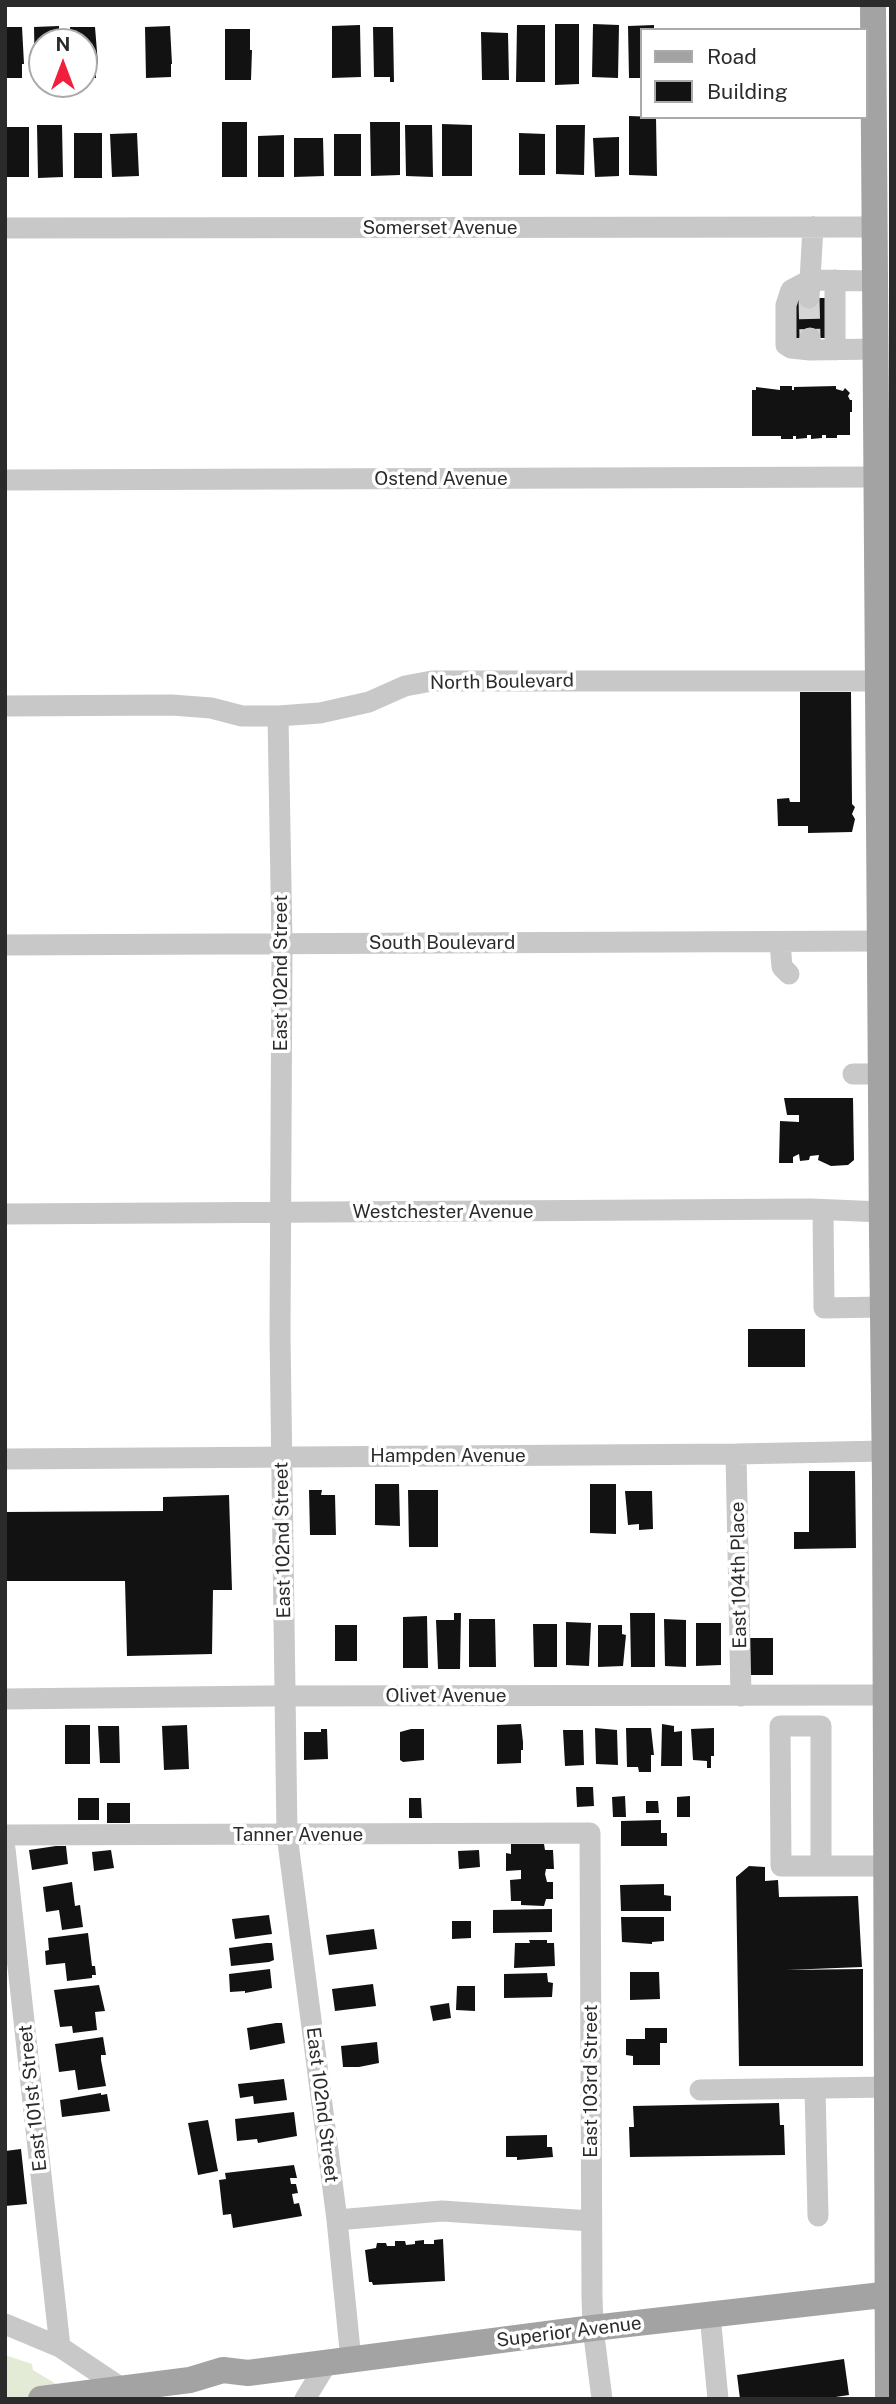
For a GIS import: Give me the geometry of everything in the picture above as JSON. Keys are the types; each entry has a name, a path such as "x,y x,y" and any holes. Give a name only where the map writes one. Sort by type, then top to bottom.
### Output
{"main road":[{"path":"873,5 883,176 875,227 876,477 884,504 878,681 885,825 880,941 884,1069 882,1307 888,1450 888,2399"},
{"name":"Superior Avenue","path":"41,2399 130,2394 223,2370 248,2373 593,2328 889,2294"}],"street":[{"name":"Somerset Avenue","path":"5,228 875,227"},
{"path":"809,289 813,228"},
{"path":"835,280 835,350"},
{"path":"876,281 835,280 809,289 798,284 787,296 785,342 787,347 810,344 835,350 877,349"},
{"name":"Ostend Avenue","path":"5,480 876,477"},
{"name":"North Boulevard","path":"5,706 173,705 211,708 242,716 278,716 320,713 369,702 405,686 432,681 878,681"},
{"name":"East 102nd Street","path":"278,716 282,944 279,1213 287,1835 337,2220 339,2361"},
{"name":"South Boulevard","path":"5,945 880,941"},
{"path":"780,942 782,968 789,974"},
{"path":"853,1074 884,1069"},
{"path":"823,1210 824,1308 882,1307"},
{"name":"Westchester Avenue","path":"5,1214 823,1210 881,1212"},
{"name":"Hampden Avenue","path":"5,1459 736,1454 888,1450"},
{"name":"East 104th Place","path":"736,1454 741,1696"},
{"name":"Olivet Avenue","path":"5,1699 741,1696 798,1695 887,1686"},
{"path":"798,1695 798,1726"},
{"path":"821,1867 821,1726 780,1726 781,1867 821,1867 886,1867"},
{"name":"Tanner Avenue","path":"5,1835 590,1833"},
{"name":"East 103rd Street","path":"590,1833 593,2328 602,2399"},
{"name":"East 101st Street","path":"5,1849 60,2347"},
{"path":"701,2090 887,2087"},
{"path":"815,2089 818,2216"},
{"path":"337,2220 442,2211 592,2221"},
{"path":"710,2315 718,2399"},
{"path":"5,2324 60,2347 130,2394"},
{"path":"305,2399 339,2361"}],"green space":[{"path":"5,2355 32,2364 33,2370 81,2399 5,2399"}],"building":[{"path":"555,24 579,24 579,84 555,85"},
{"path":"593,24 619,25 618,78 592,77"},
{"path":"360,25 361,77 332,78 332,26"},
{"path":"517,25 545,25 545,82 516,82"},
{"path":"654,25 654,28 640,28 640,78 629,78 628,26"},
{"path":"59,26 59,28 34,28"},
{"path":"170,26 171,77 146,78 145,27"},
{"path":"5,27 22,27 22,78 5,78"},
{"path":"373,27 393,27 394,82 390,82 390,77 374,77"},
{"path":"225,29 250,29 251,80 225,80"},
{"path":"481,32 508,33 509,80 482,80"},
{"path":"629,116 656,119 657,176 629,175"},
{"path":"222,122 247,122 247,177 222,177"},
{"path":"370,122 400,122 400,175 371,176"},
{"path":"442,124 472,125 472,176 442,176"},
{"path":"37,125 62,125 63,177 38,178"},
{"path":"405,125 432,125 433,177 406,176"},
{"path":"556,125 585,125 584,175 556,174"},
{"path":"5,127 29,127 29,177 5,177"},
{"path":"74,133 102,133 102,178 74,178"},
{"path":"137,133 139,176 112,177 110,134"},
{"path":"519,133 545,134 545,175 519,175"},
{"path":"334,134 361,134 361,176 334,176"},
{"path":"284,135 284,177 258,177 258,136"},
{"path":"619,137 619,176 595,177 593,138"},
{"path":"294,138 323,138 324,176 294,177"},
{"path":"789,298 830,298 830,338 789,338"},
{"path":"780,386 792,386 792,390 794,387 836,386 836,389 843,391 845,388 852,400 850,435 826,438 826,435 822,435 822,438 811,439 811,435 796,439 796,436 793,436 793,439 781,439 781,436 752,436 752,390 756,390 756,387 780,390"},
{"path":"800,692 851,692 852,804 855,807 852,814 855,819 852,832 808,833 808,826 778,826 777,799 789,798 790,802 800,802"},
{"path":"784,1098 853,1098 854,1160 848,1165 831,1166 818,1160 819,1155 800,1161 799,1154 793,1157 793,1163 779,1163 780,1121 799,1122 799,1115 787,1115"},
{"path":"748,1329 805,1329 805,1367 748,1367"},
{"path":"809,1471 855,1471 856,1548 794,1549 794,1532 809,1532"},
{"path":"375,1484 399,1484 400,1526 375,1525"},
{"path":"590,1484 616,1484 616,1534 590,1533"},
{"path":"309,1490 322,1490 321,1495 335,1495 336,1535 310,1535"},
{"path":"408,1490 438,1490 438,1547 409,1547"},
{"path":"625,1491 652,1491 653,1529 639,1530 639,1524 628,1525"},
{"path":"229,1495 232,1590 213,1590 212,1654 127,1656 125,1581 5,1581 5,1512 163,1511 163,1497"},
{"path":"454,1613 461,1613 460,1669 438,1669 436,1620 454,1620"},
{"path":"630,1613 655,1613 655,1667 631,1667"},
{"path":"427,1616 428,1668 403,1668 403,1617"},
{"path":"469,1619 495,1619 496,1667 469,1667"},
{"path":"664,1619 686,1620 686,1667 665,1666"},
{"path":"566,1622 591,1623 589,1666 566,1665"},
{"path":"696,1623 721,1623 721,1665 696,1666"},
{"path":"533,1624 557,1624 557,1667 534,1667"},
{"path":"335,1625 357,1625 357,1661 335,1661"},
{"path":"598,1625 622,1625 622,1634 626,1635 623,1666 598,1667"},
{"path":"747,1638 773,1638 773,1675 747,1675"},
{"path":"521,1724 521,1763 497,1764 497,1725"},
{"path":"662,1724 674,1726 674,1732 682,1731 682,1766 661,1766"},
{"path":"65,1725 90,1725 90,1764 65,1764"},
{"path":"187,1725 189,1769 164,1770 162,1726"},
{"path":"98,1726 119,1726 120,1763 100,1763"},
{"path":"595,1728 617,1730 618,1765 596,1764"},
{"path":"626,1728 651,1728 654,1755 651,1755 651,1772 639,1772 638,1767 627,1767"},
{"path":"714,1728 714,1756 711,1756 711,1768 707,1768 707,1761 693,1760 691,1729"},
{"path":"321,1729 327,1729 328,1759 304,1760 304,1732 321,1732"},
{"path":"424,1729 424,1760 403,1762 400,1760 400,1732"},
{"path":"563,1730 583,1730 584,1765 565,1766"},
{"path":"576,1787 593,1787 594,1806 577,1807"},
{"path":"625,1796 626,1817 613,1817 612,1797"},
{"path":"690,1796 690,1817 677,1817 677,1797"},
{"path":"78,1798 99,1798 99,1820 78,1820"},
{"path":"409,1798 421,1798 422,1818 409,1818"},
{"path":"646,1801 658,1801 659,1813 646,1813"},
{"path":"107,1803 130,1803 130,1823 107,1823"},
{"path":"661,1820 661,1833 667,1833 667,1846 621,1846 621,1821"},
{"path":"511,1844 544,1844 545,1850 553,1850 554,1869 546,1869 545,1874 547,1882 553,1882 553,1899 546,1899 544,1906 521,1905 521,1901 511,1901 510,1880 521,1879 521,1870 506,1871 506,1853 511,1854"},
{"path":"66,1846 68,1864 32,1870 29,1850"},
{"path":"111,1850 114,1868 94,1871 92,1852"},
{"path":"479,1850 480,1867 459,1869 458,1851"},
{"path":"749,1866 765,1867 765,1881 778,1880 779,1897 858,1896 862,1967 786,1970 863,1969 863,2066 739,2066 736,1877"},
{"path":"72,1882 75,1906 80,1905 83,1927 62,1930 59,1910 46,1912 43,1887"},
{"path":"664,1884 664,1895 671,1896 671,1911 621,1911 620,1885"},
{"path":"552,1909 552,1932 493,1933 493,1910"},
{"path":"269,1915 272,1934 235,1939 232,1919"},
{"path":"621,1917 664,1917 664,1941 652,1944 622,1942"},
{"path":"452,1921 471,1921 471,1938 452,1939"},
{"path":"374,1929 377,1949 329,1955 326,1935"},
{"path":"88,1933 92,1966 95,1966 96,1975 92,1975 92,1978 67,1981 65,1963 46,1965 48,1938"},
{"path":"529,1940 547,1940 547,1943 554,1943 555,1966 514,1968 515,1943 530,1943"},
{"path":"272,1943 274,1960 231,1966 229,1948"},
{"path":"270,1969 272,1988 245,1993 230,1992 229,1974"},
{"path":"630,1972 659,1972 660,1999 630,2000"},
{"path":"547,1973 548,1982 553,1983 552,1997 504,1998 504,1974"},
{"path":"373,1984 376,2006 335,2011 332,1989"},
{"path":"99,1985 105,2011 95,2012 97,2030 73,2033 72,2026 60,2027 54,1990"},
{"path":"457,1986 475,1986 475,2011 456,2010"},
{"path":"449,2003 451,2018 433,2021 430,2006"},
{"path":"282,2023 285,2043 250,2050 247,2028"},
{"path":"645,2028 667,2028 667,2043 660,2043 660,2065 633,2065 633,2056 626,2055 626,2039 645,2039"},
{"path":"103,2037 106,2055 101,2055 101,2060 106,2086 78,2090 75,2070 59,2072 55,2044"},
{"path":"377,2042 379,2063 343,2067 341,2046"},
{"path":"284,2079 287,2100 254,2104 253,2096 240,2098 238,2084"},
{"path":"107,2094 110,2111 62,2117 60,2100"},
{"path":"779,2103 780,2125 784,2125 785,2155 630,2157 629,2127 634,2127 633,2106"},
{"path":"294,2112 297,2136 258,2143 257,2139 237,2141 235,2119"},
{"path":"208,2120 218,2171 198,2175 188,2123"},
{"path":"547,2135 547,2147 552,2147 553,2157 517,2160 517,2157 506,2157 506,2136"},
{"path":"21,2149 27,2204 5,2206 5,2151"},
{"path":"294,2165 297,2178 290,2178 291,2184 296,2184 298,2193 292,2194 294,2204 299,2203 302,2216 233,2228 231,2214 223,2215 219,2180 226,2179 225,2173"},
{"path":"443,2239 445,2281 373,2285 369,2282 365,2250 376,2248 377,2243 395,2246 395,2241 405,2241 406,2245 424,2240 424,2244 434,2244 434,2240"},
{"path":"844,2359 849,2395 822,2399 740,2399 737,2375"}],"tunnel":[{"path":"809,298 810,338"}]}
